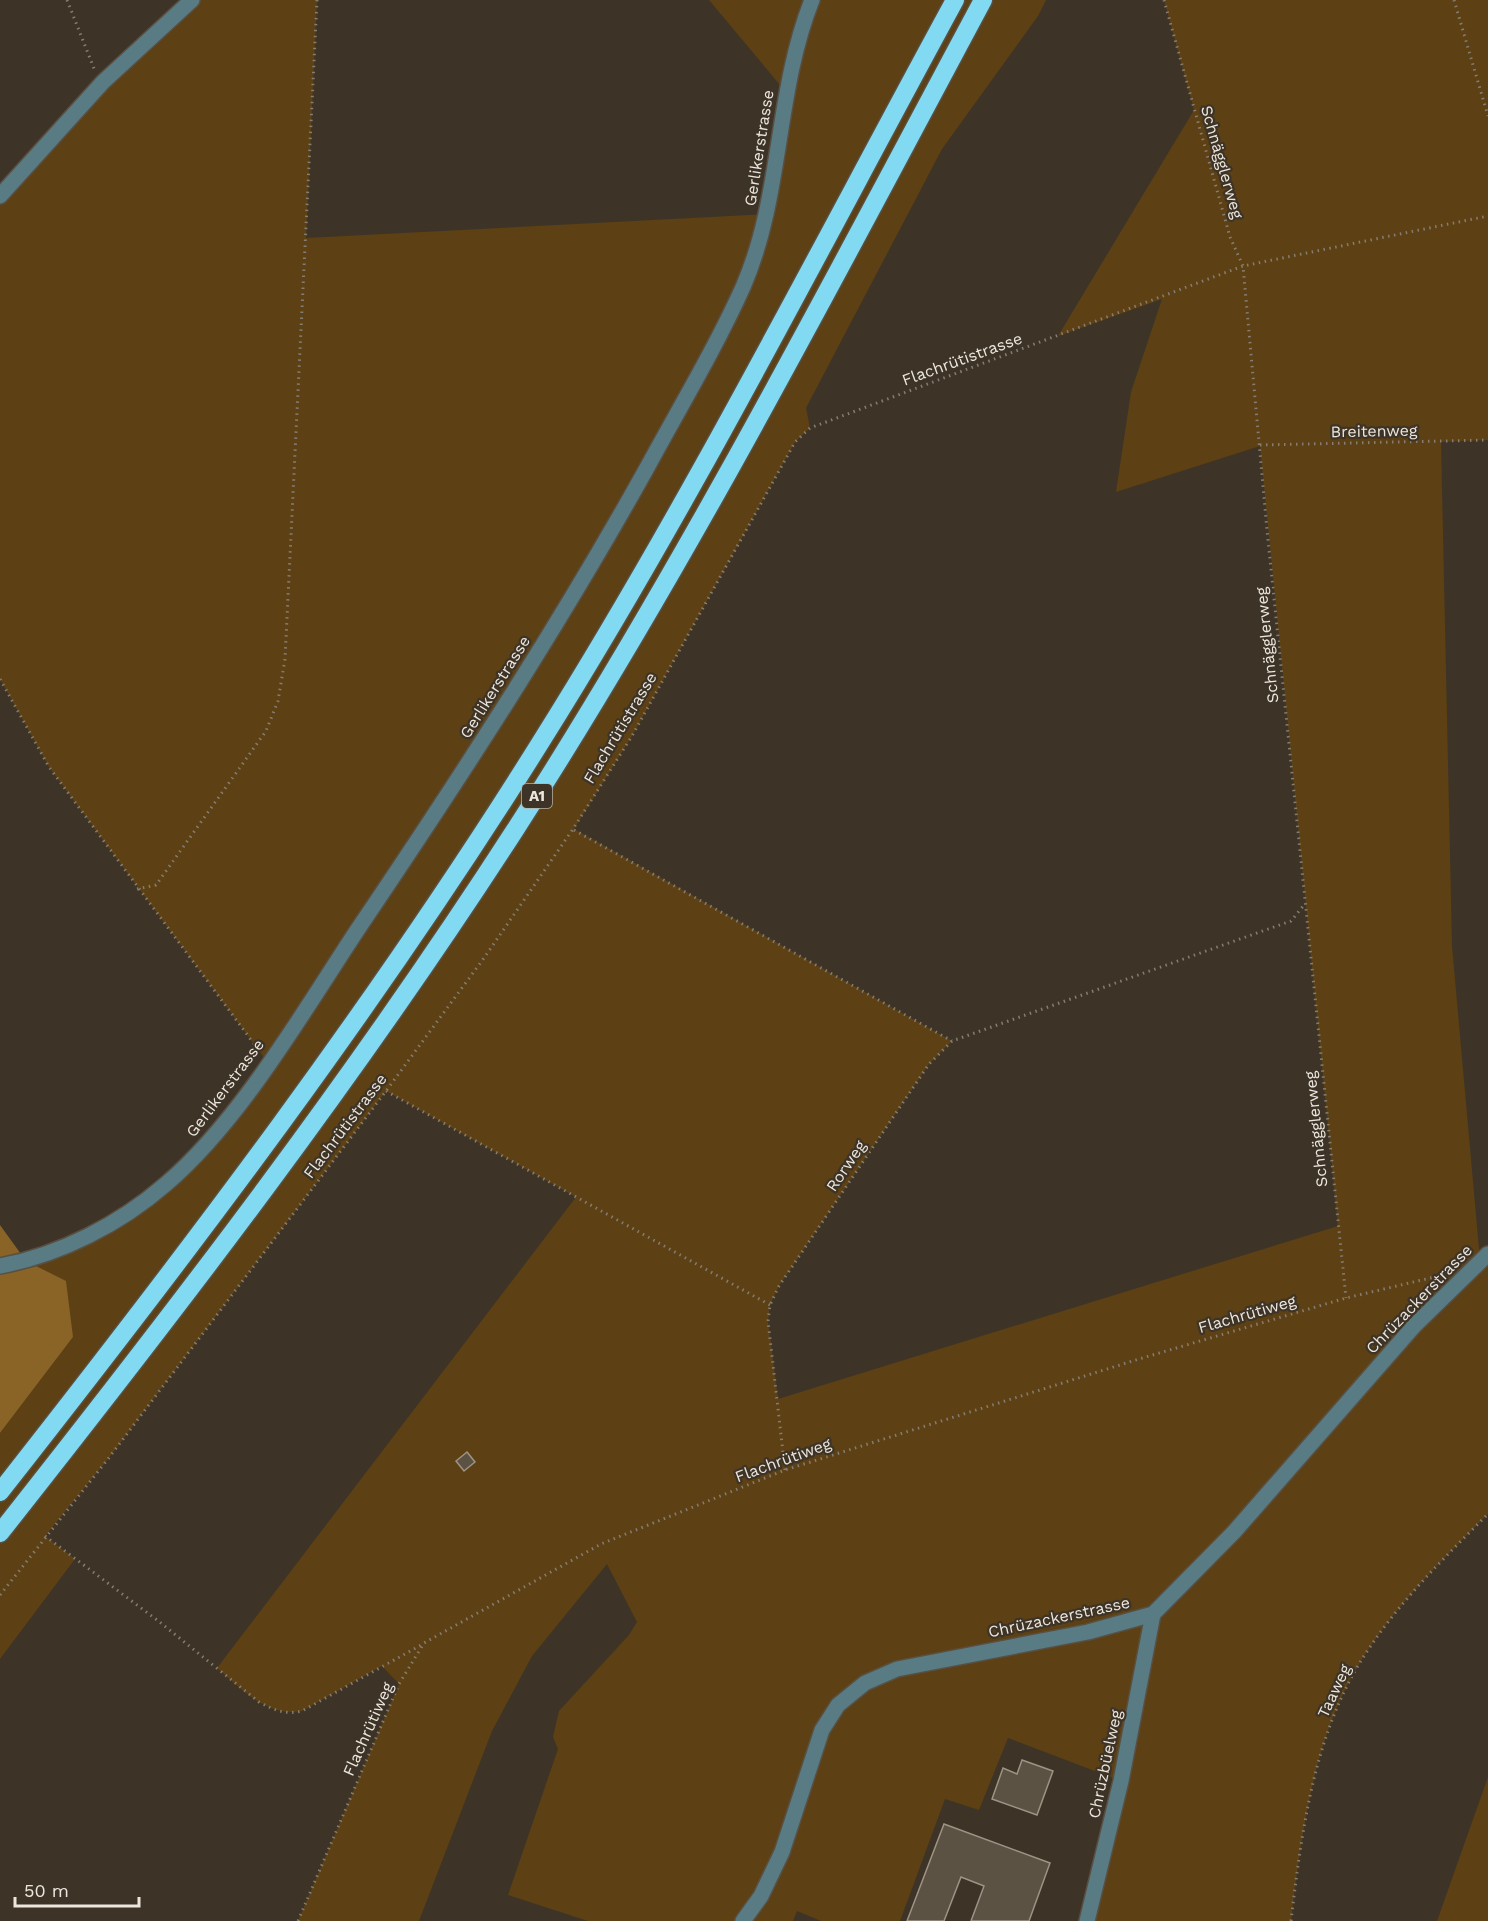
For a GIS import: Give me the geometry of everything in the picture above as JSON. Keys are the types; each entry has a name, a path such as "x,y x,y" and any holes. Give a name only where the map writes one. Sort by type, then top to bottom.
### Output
{"highway":[{"name":"A1","path":"0,1492 153,1296 296,1105 394,966 498,809 593,656 679,509 955,0"},
{"name":"A1","path":"0,1533 181,1302 293,1152 416,978 517,827 615,669 702,520 983,0"}],"street":[{"path":"0,196 103,82 192,0"},
{"name":"Gerlikerstrasse","path":"0,1266 18,1263 72,1244 118,1219 165,1186 206,1146 268,1063 432,820 584,580 706,361 744,284 767,214 777,165 788,76 812,0"},
{"name":"Chrüzackerstrasse","path":"743,1921 761,1896 782,1852 822,1730 838,1705 865,1683 897,1669 1088,1632 1153,1614 1234,1532 1414,1326 1466,1272 1488,1254"},
{"name":"Chrüzbüelweg","path":"1087,1921 1121,1781 1153,1614"}],"path":[{"path":"67,0 94,69 103,82"},
{"path":"137,889 156,885 266,731 278,701 285,659 317,0"},
{"name":"Schnägglerweg","path":"1164,0 1230,237 1243,266 1346,1298"},
{"path":"1455,0 1488,116"},
{"name":"Flachrütistrasse","path":"0,1595 108,1459 484,958 573,829 632,736 795,442 810,428 1243,266 1488,216"},
{"name":"Breitenweg","path":"1260,445 1488,440"},
{"path":"0,680 49,767 137,889 268,1063"},
{"path":"573,829 952,1041 1291,921 1305,903"},
{"name":"Rorweg","path":"770,1305 779,1286 929,1064 952,1041"},
{"path":"386,1091 770,1305 768,1321 785,1470"},
{"name":"Flachrütiweg","path":"298,1921 399,1684 424,1643 601,1544 785,1470 1346,1298 1453,1272 1466,1272"},
{"name":"Taaweg","path":"1291,1921 1298,1856 1310,1795 1321,1753 1353,1676 1390,1619 1488,1514"},
{"path":"45,1536 157,1620 259,1702 275,1711 289,1714 302,1711 424,1643"}],"shaded area":[{"path":"192,0 317,0 306,238 767,214 785,91 709,0 1046,0 1038,16 942,149 806,408 810,428 795,442 632,736 574,829 952,1041 929,1064 779,1286 770,1305 768,1321 778,1399 1338,1226 1260,446 1116,492 1131,392 1162,299 1058,336 1194,110 1164,0 1488,0 1488,440 1441,442 1452,946 1480,1260 1488,1254 1488,1514 1396,1611 1351,1678 1336,1710 1314,1779 1300,1850 1291,1921 1087,1921 1121,1781 1008,1738 979,1810 945,1799 900,1921 821,1921 797,1911 793,1921 588,1921 508,1895 558,1749 553,1737 559,1711 629,1635 637,1622 607,1564 532,1656 492,1731 419,1921 298,1921 399,1684 382,1666 302,1711 289,1712 266,1706 256,1700 217,1668 576,1197 386,1091 108,1459 45,1536 75,1559 0,1659 0,1433 73,1337 26,1261 72,1244 165,1186 268,1063 49,767 0,679 0,196"},
{"path":"0,1225 26,1261 66,1281 73,1337 0,1433"},
{"path":"1488,1777 1488,1921 1437,1921"}],"building":[{"path":"467,1452 475,1462 464,1471 456,1461"},
{"path":"1022,1760 1053,1771 1037,1815 992,1799 1003,1768 1017,1774"},
{"path":"944,1824 1050,1863 1029,1921 971,1921 984,1886 961,1877 944,1921 907,1921"}]}
